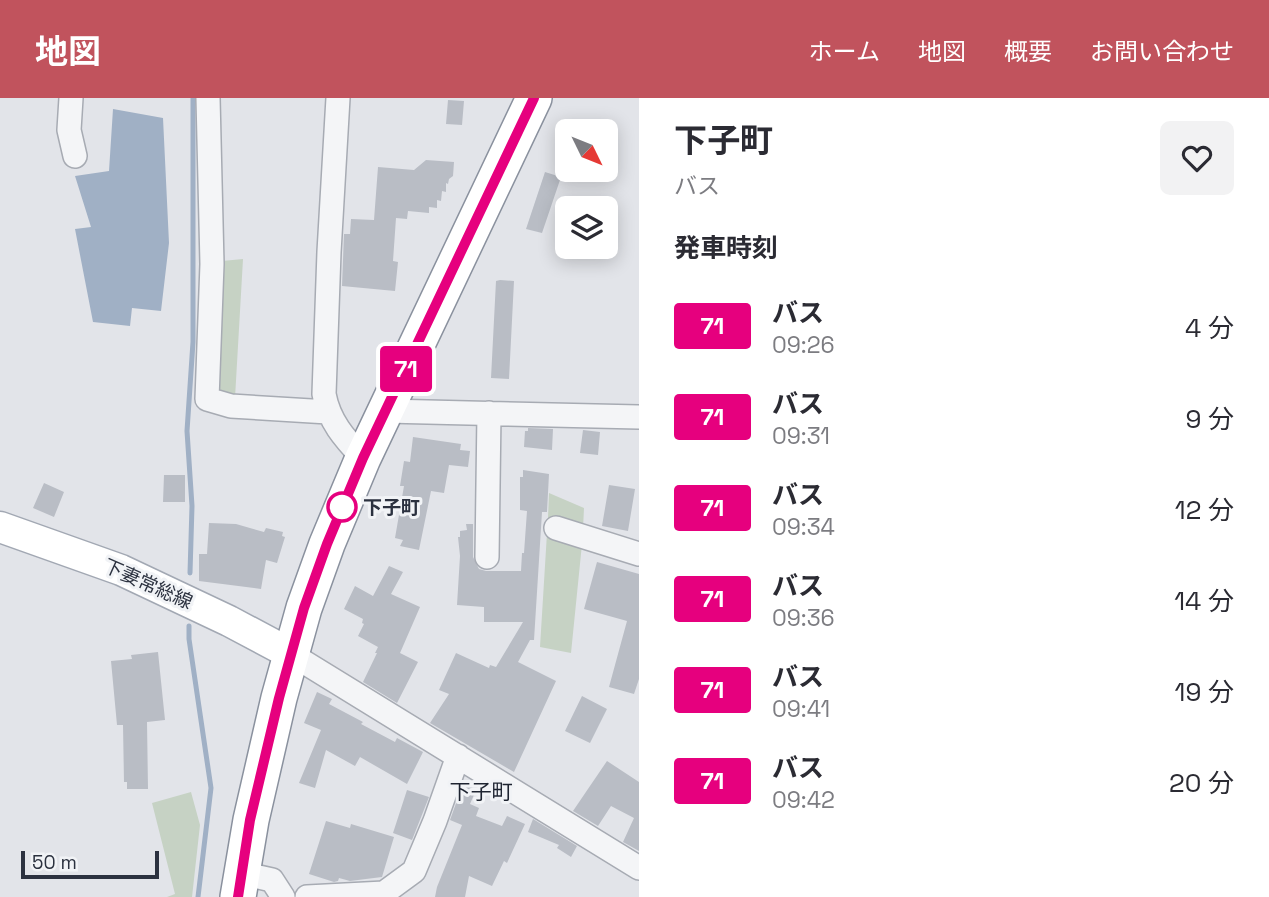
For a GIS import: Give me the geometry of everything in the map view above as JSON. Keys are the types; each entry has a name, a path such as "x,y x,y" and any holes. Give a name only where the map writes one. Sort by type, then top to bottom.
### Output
{"highway":[{"path":"239,885 250,820 290,654 327,544 363,458 534,98"}],"main road":[{"name":"下妻常総線","path":"0,527 121,570 229,621 290,654"}],"street":[{"path":"71,98 69,130 75,156"},
{"path":"208,98 212,264 207,399 230,406 328,412"},
{"path":"338,98 324,394 328,412 343,437 363,458"},
{"path":"386,411 639,417"},
{"path":"487,557 489,413"},
{"path":"556,528 639,554"},
{"path":"290,654 639,868"},
{"path":"307,897 384,893 414,871 458,756"},
{"path":"239,885 272,880 283,897"}],"green space":[{"path":"243,259 235,398 218,395 222,261"},
{"path":"549,493 584,508 583,529 548,518"},
{"path":"547,533 582,544 571,653 540,647"},
{"path":"191,792 200,825 192,897 167,897 175,894 152,803"}],"water":[{"path":"113,109 163,118 169,243 161,311 132,308 130,326 93,322 75,229 91,227 75,176 109,171"}],"building":[{"path":"448,100 464,101 462,125 446,124"},
{"path":"426,160 454,162 453,176 448,184 446,183 446,192 442,191 441,201 437,200 437,208 429,207 429,213 408,211 407,219 396,218 393,261 398,262 395,291 342,286 344,234 350,234 351,219 374,220 378,167 414,170"},
{"path":"545,172 555,175 555,182 559,182 542,233 526,229"},
{"path":"496,281 514,281 509,379 491,378"},
{"path":"528,428 553,429 552,450 524,447 525,431 528,431"},
{"path":"583,430 600,432 598,455 580,453"},
{"path":"413,437 461,444 460,450 470,451 468,467 449,465 444,493 431,491 419,550 400,546 403,540 395,538 404,486 400,486 404,461 410,462"},
{"path":"523,470 549,474 547,512 542,512 534,640 530,640 518,662 556,681 514,772 430,723 449,694 439,690 456,653 489,668 490,665 496,667 523,622 484,622 484,607 457,605 460,556 458,537 460,531 467,530 466,524 473,524 473,557 479,569 521,571 527,511 520,510 520,477 523,477"},
{"path":"164,475 185,475 185,502 163,502"},
{"path":"44,483 64,492 54,517 33,508"},
{"path":"609,485 635,489 628,531 602,526"},
{"path":"209,523 236,524 264,532 266,528 283,532 282,536 285,537 277,563 266,560 261,589 199,581 199,554 207,554"},
{"path":"597,562 639,574 639,679 634,694 609,687 627,621 584,609"},
{"path":"389,566 403,572 391,594 420,607 400,653 418,662 397,703 363,682 378,647 358,636 364,624 363,619 344,609 355,586 373,596"},
{"path":"158,652 165,720 147,722 148,789 127,789 127,782 124,782 123,725 117,725 111,661 132,659 131,655"},
{"path":"317,692 332,699 329,704 363,722 361,724 395,742 397,738 423,752 407,784 360,757 355,766 326,750 315,788 299,783 321,730 304,723"},
{"path":"582,696 607,709 590,743 565,731"},
{"path":"607,761 639,782 639,851 623,842 634,818 611,806 598,826 573,811"},
{"path":"463,784 476,790 470,804 479,808 476,816 502,826 507,816 525,824 507,863 504,861 492,886 469,876 465,897 435,897 462,825 450,820"},
{"path":"407,790 429,797 412,840 393,833"},
{"path":"533,819 577,846 571,857 557,848 559,845 528,832"},
{"path":"326,821 350,828 351,824 394,837 382,877 350,881 339,878 334,882 309,874"}],"waterway":[{"path":"190,573 192,506 187,431 193,342 193,98"},
{"path":"189,626 211,788 198,897"}],"bus line":[{"name":"71","path":"238,897 250,820 290,654 327,544 363,458 534,98"}],"place":[{"name":"下子町","path":"342,507"}],"district":[{"name":"下子町","path":"481,791"}]}
